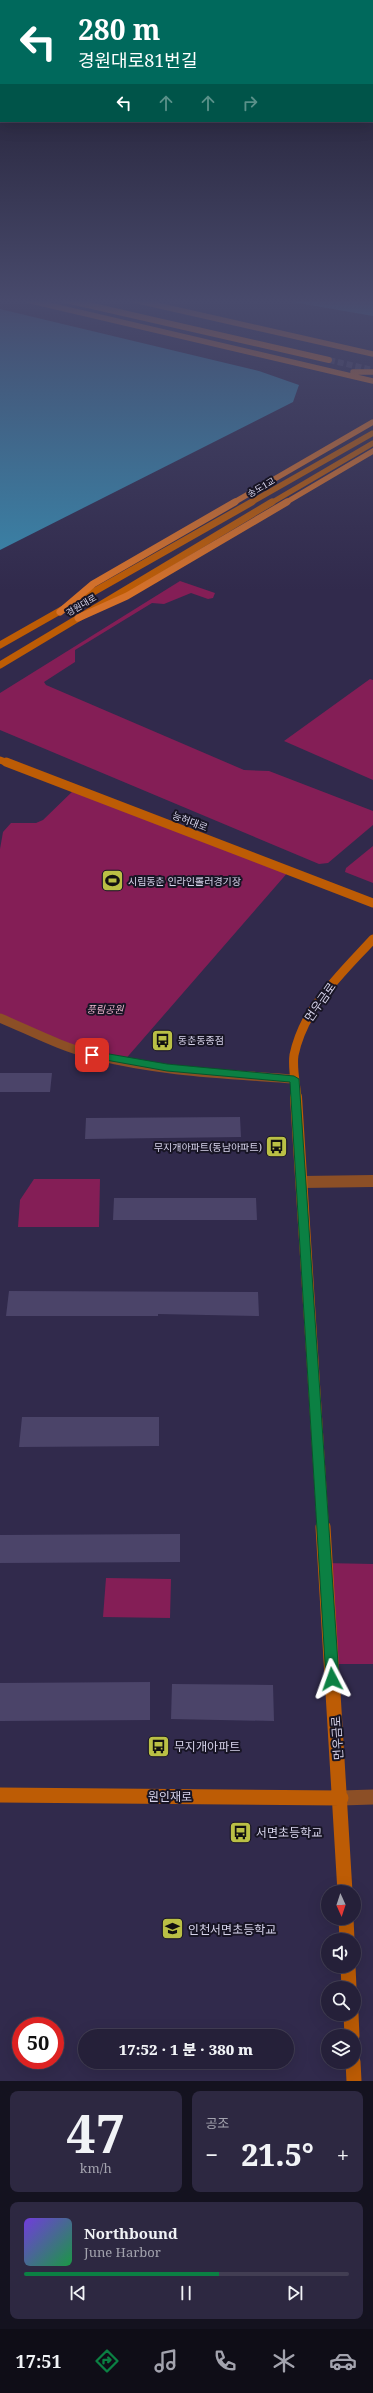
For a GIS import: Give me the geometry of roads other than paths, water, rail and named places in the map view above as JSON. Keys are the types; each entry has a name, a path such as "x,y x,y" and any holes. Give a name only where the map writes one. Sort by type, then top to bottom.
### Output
{"main road":[{"path":"60,612 93,584 373,422"},
{"name":"송도1교","path":"157,556 373,433"},
{"name":"송도1교","path":"171,561 373,443"},
{"path":"78,618 126,596 373,451"},
{"name":"경원대로","path":"0,645 157,556"},
{"name":"경원대로","path":"0,665 171,561"},
{"name":"능허대로","path":"0,760 373,903"},
{"name":"먼우금로","path":"345,1885 341,1798 302,1182 294,1079 294,1056 305,1022 325,991 373,939"},
{"name":"원인재로","path":"0,1795 341,1798"},
{"path":"353,2069 354,2081"}],"street":[{"path":"0,1018 48,1039 92,1055 123,1062 294,1079"},
{"path":"302,1182 373,1181"},
{"path":"341,1798 373,1797"}],"water":[{"path":"0,397 295,397 293,402 0,550"}],"place":[{"name":"시립동춘 인라인롤러경기장","path":"112,881"},
{"name":"동춘동종점","path":"163,1040"},
{"name":"무지개아파트(동남아파트)","path":"277,1147"},
{"name":"무지개아파트","path":"159,1746"},
{"name":"서면초등학교","path":"241,1832"},
{"name":"인천서면초등학교","path":"173,1929"}],"park label":[{"name":"풍림공원","path":"105,1009"}]}
